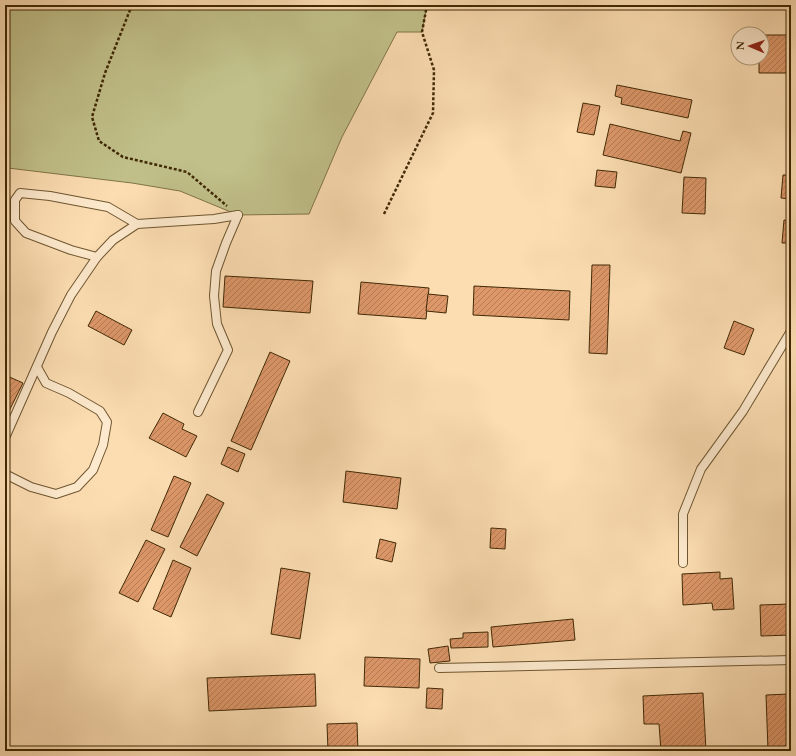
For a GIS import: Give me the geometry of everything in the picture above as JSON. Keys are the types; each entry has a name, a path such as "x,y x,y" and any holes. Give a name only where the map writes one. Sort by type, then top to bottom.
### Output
{"lane":[{"path":"97,257 71,250 26,233 15,220 15,200 20,193 50,196 108,208 137,224"},
{"path":"5,438 52,332 71,295 97,257 113,240 137,224 214,219 238,215"},
{"path":"198,412 228,350 217,324 214,296 216,271 238,215"},
{"path":"683,563 683,514 702,469 743,411 791,330"},
{"path":"5,474 31,487 56,494 78,487 93,470 103,445 107,422 100,410 69,393 46,383 37,367"},
{"path":"439,668 791,660"}],"path":[{"path":"132,5 105,74 92,117 99,141 123,157 187,172 238,215"},
{"path":"384,214 433,113 434,70 422,32 427,5"},
{"path":"5,173 8,168"}],"shaded area":[{"path":"5,5 427,5 422,32 397,32 342,137 309,214 238,215 180,191 132,183 8,168 5,173"}],"building":[{"path":"770,35 791,35 791,73 759,73 759,66 770,66"},
{"path":"617,85 692,100 688,118 621,104 622,98 615,96"},
{"path":"583,103 600,106 594,135 577,132"},
{"path":"610,124 680,141 683,131 691,133 681,173 603,155"},
{"path":"597,170 617,172 615,188 595,186"},
{"path":"783,175 791,175 791,199 781,198"},
{"path":"684,177 706,178 705,214 682,213"},
{"path":"784,220 791,221 791,243 782,243"},
{"path":"592,265 610,265 607,354 589,353"},
{"path":"225,276 313,281 310,313 223,307"},
{"path":"361,282 429,288 426,319 358,314"},
{"path":"474,286 570,291 569,320 473,315"},
{"path":"428,294 448,296 446,313 426,311"},
{"path":"96,311 132,330 124,345 88,326"},
{"path":"734,321 754,329 744,355 724,348"},
{"path":"270,352 290,361 251,450 231,441"},
{"path":"5,375 23,383 5,419"},
{"path":"163,413 184,424 182,429 197,436 186,457 149,438"},
{"path":"228,447 245,454 238,472 221,464"},
{"path":"346,471 401,478 397,509 343,502"},
{"path":"174,476 191,483 168,537 151,530"},
{"path":"207,494 224,503 197,556 180,547"},
{"path":"491,528 506,529 505,549 490,548"},
{"path":"380,539 396,543 392,562 376,558"},
{"path":"146,540 165,549 138,602 119,593"},
{"path":"173,560 191,568 171,617 153,609"},
{"path":"281,568 310,573 300,639 271,634"},
{"path":"720,572 720,579 732,578 734,609 713,610 712,603 683,605 682,574"},
{"path":"791,604 791,635 761,636 760,605"},
{"path":"573,619 575,640 493,647 491,627"},
{"path":"488,632 488,647 451,648 450,639 463,638 463,633"},
{"path":"448,646 450,661 430,663 428,649"},
{"path":"365,657 420,659 419,688 364,686"},
{"path":"315,674 316,706 209,711 207,678"},
{"path":"427,688 443,689 442,709 426,708"},
{"path":"703,693 706,751 661,751 659,724 644,724 643,696"},
{"path":"789,694 791,749 768,750 766,695"},
{"path":"357,723 358,751 328,751 327,724"}]}
